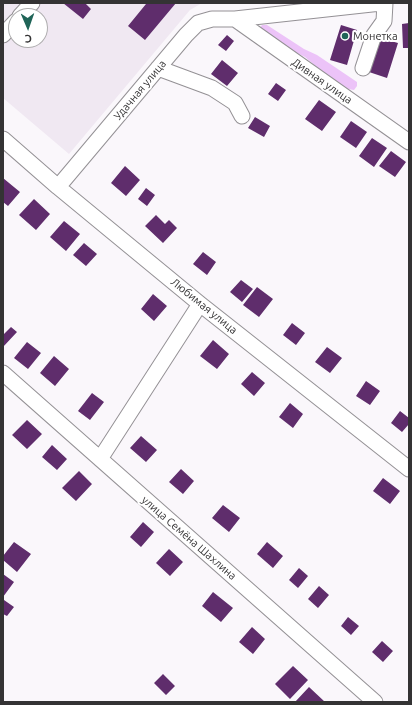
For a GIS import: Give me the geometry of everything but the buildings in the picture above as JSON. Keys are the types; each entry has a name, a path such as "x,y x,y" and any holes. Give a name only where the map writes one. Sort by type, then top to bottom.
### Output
{"street":[{"name":"Удачная улица","path":"58,187 186,35 198,23 212,19 235,19 299,7 381,3"},
{"path":"363,68 374,35 384,21 385,3"},
{"name":"Дивная улица","path":"235,19 409,142"},
{"path":"158,68 212,88 235,103 242,116"},
{"name":"Любимая улица","path":"3,139 58,187 200,304 409,469"},
{"path":"100,459 200,304"},
{"name":"улица Семёна Шахлина","path":"3,373 375,702"}],"shaded area":[{"path":"3,3 202,3 190,10 69,154 3,98"},
{"path":"262,25 267,25 304,49 317,55 357,82 357,86 354,90 348,89 325,74 305,57 285,47 260,28"}],"place":[{"name":"Монетка","path":"345,36"}]}
